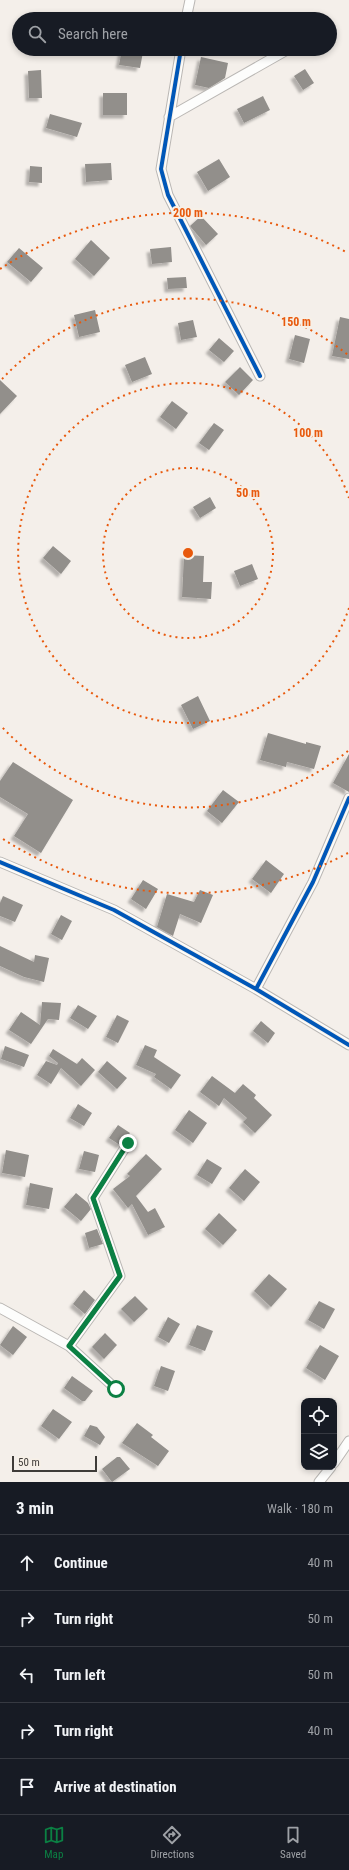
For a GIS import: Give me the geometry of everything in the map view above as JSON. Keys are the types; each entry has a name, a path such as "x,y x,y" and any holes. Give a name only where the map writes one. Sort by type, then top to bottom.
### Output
{"street":[{"path":"187,12 190,0"},
{"path":"180,56 161,169 168,195 260,376"},
{"path":"169,118 278,56"},
{"path":"256,989 313,882 349,798"},
{"path":"0,862 114,910 256,989 349,1045"},
{"path":"69,1346 120,1276 93,1198 128,1143"},
{"path":"0,1308 69,1346 116,1389"},
{"path":"337,1459 349,1441"},
{"path":"319,1482 329,1470"}],"building":[{"path":"121,56 142,56 140,68 119,65"},
{"path":"201,57 228,63 225,78 209,88 195,85"},
{"path":"305,69 314,83 303,90 294,76"},
{"path":"41,70 42,98 29,98 28,71"},
{"path":"103,93 127,93 127,115 103,115"},
{"path":"263,96 270,110 244,123 237,109"},
{"path":"50,114 82,123 77,137 46,128"},
{"path":"219,159 230,177 208,191 197,172"},
{"path":"111,163 112,180 86,182 85,164"},
{"path":"30,166 42,167 42,183 29,182"},
{"path":"201,216 218,234 206,245 190,226"},
{"path":"91,240 110,258 94,276 75,259"},
{"path":"171,247 172,262 152,264 150,249"},
{"path":"19,248 43,268 31,282 7,262"},
{"path":"186,277 187,288 168,289 167,278"},
{"path":"95,310 100,332 79,337 74,315"},
{"path":"340,317 349,319 349,359 332,356"},
{"path":"193,320 197,337 181,340 178,323"},
{"path":"295,335 310,339 304,363 289,359"},
{"path":"219,338 234,351 224,362 209,350"},
{"path":"145,357 152,374 132,382 125,365"},
{"path":"240,367 253,380 239,395 225,382"},
{"path":"0,380 17,396 0,414"},
{"path":"172,401 188,413 176,429 160,417"},
{"path":"214,423 224,430 209,450 199,443"},
{"path":"210,497 216,508 200,518 193,507"},
{"path":"53,546 71,561 61,574 43,558"},
{"path":"184,555 204,556 203,582 212,582 211,599 182,597"},
{"path":"252,564 258,579 240,586 234,571"},
{"path":"198,696 210,721 193,729 181,705"},
{"path":"268,733 306,744 306,742 321,746 314,769 287,762 286,767 260,760"},
{"path":"349,754 349,792 333,783"},
{"path":"13,762 73,800 41,853 14,836 28,814 0,797 0,781"},
{"path":"223,790 239,802 222,823 207,811"},
{"path":"266,860 284,874 271,893 252,879"},
{"path":"143,880 158,889 146,909 131,899"},
{"path":"200,890 213,895 201,923 180,914 173,936 157,927 167,894 194,902"},
{"path":"3,896 23,905 15,922 0,916 0,903"},
{"path":"61,915 72,921 62,940 51,934"},
{"path":"0,946 34,962 35,955 49,958 44,982 24,977 0,966"},
{"path":"42,1002 61,1003 59,1020 48,1019 31,1044 9,1030 21,1012 40,1025"},
{"path":"78,1005 97,1016 88,1029 70,1018"},
{"path":"117,1015 129,1021 118,1043 106,1037"},
{"path":"261,1021 275,1033 268,1043 253,1031"},
{"path":"145,1045 157,1050 154,1057 181,1075 171,1089 154,1077 156,1074 136,1065"},
{"path":"5,1046 29,1055 24,1067 1,1059"},
{"path":"53,1049 77,1064 82,1058 95,1070 81,1086 61,1068 51,1084 37,1075 46,1061 57,1065 58,1063 49,1056"},
{"path":"107,1061 127,1078 117,1089 98,1072"},
{"path":"212,1076 235,1093 243,1084 256,1095 254,1098 272,1115 255,1133 243,1122 247,1118 224,1098 219,1106 200,1092"},
{"path":"78,1104 92,1113 84,1126 70,1118"},
{"path":"189,1110 207,1123 193,1143 175,1130"},
{"path":"118,1125 130,1133 120,1145 109,1138"},
{"path":"6,1150 29,1155 25,1177 2,1173"},
{"path":"84,1151 99,1155 95,1172 79,1169"},
{"path":"146,1154 162,1169 136,1196 148,1212 155,1208 165,1227 148,1235 132,1204 128,1208 113,1189 130,1176 127,1174"},
{"path":"207,1159 222,1168 212,1184 197,1175"},
{"path":"245,1169 260,1182 244,1201 229,1188"},
{"path":"30,1183 53,1188 49,1209 26,1205"},
{"path":"76,1193 88,1203 91,1209 81,1221 64,1207"},
{"path":"219,1213 237,1230 223,1245 205,1229"},
{"path":"97,1229 103,1244 89,1248 85,1233"},
{"path":"269,1274 287,1289 271,1307 254,1291"},
{"path":"84,1290 95,1300 85,1314 73,1304"},
{"path":"135,1296 148,1309 134,1322 121,1309"},
{"path":"319,1301 335,1309 324,1329 308,1320"},
{"path":"168,1317 180,1324 169,1343 158,1337"},
{"path":"197,1325 213,1331 205,1351 189,1345"},
{"path":"13,1326 27,1337 13,1355 0,1345"},
{"path":"105,1333 117,1345 104,1359 92,1347"},
{"path":"320,1345 339,1356 325,1380 306,1368"},
{"path":"161,1366 175,1371 168,1391 154,1386"},
{"path":"72,1376 93,1391 85,1401 82,1401 64,1388"},
{"path":"53,1409 72,1422 59,1439 41,1426"},
{"path":"137,1423 153,1435 151,1437 169,1451 158,1466 122,1443"},
{"path":"90,1425 97,1427 105,1437 100,1445 84,1436"},
{"path":"117,1457 120,1457 130,1469 112,1482 102,1469"}],"cycle path":[{"path":"180,56 161,169 168,195 260,376"},
{"path":"256,989 313,882 349,798"},
{"path":"0,862 114,910 256,989 349,1045"},
{"path":"69,1346 120,1276 93,1198 128,1143"}],"route":[{"path":"116,1389 69,1346 120,1276 93,1198 128,1143"}]}
